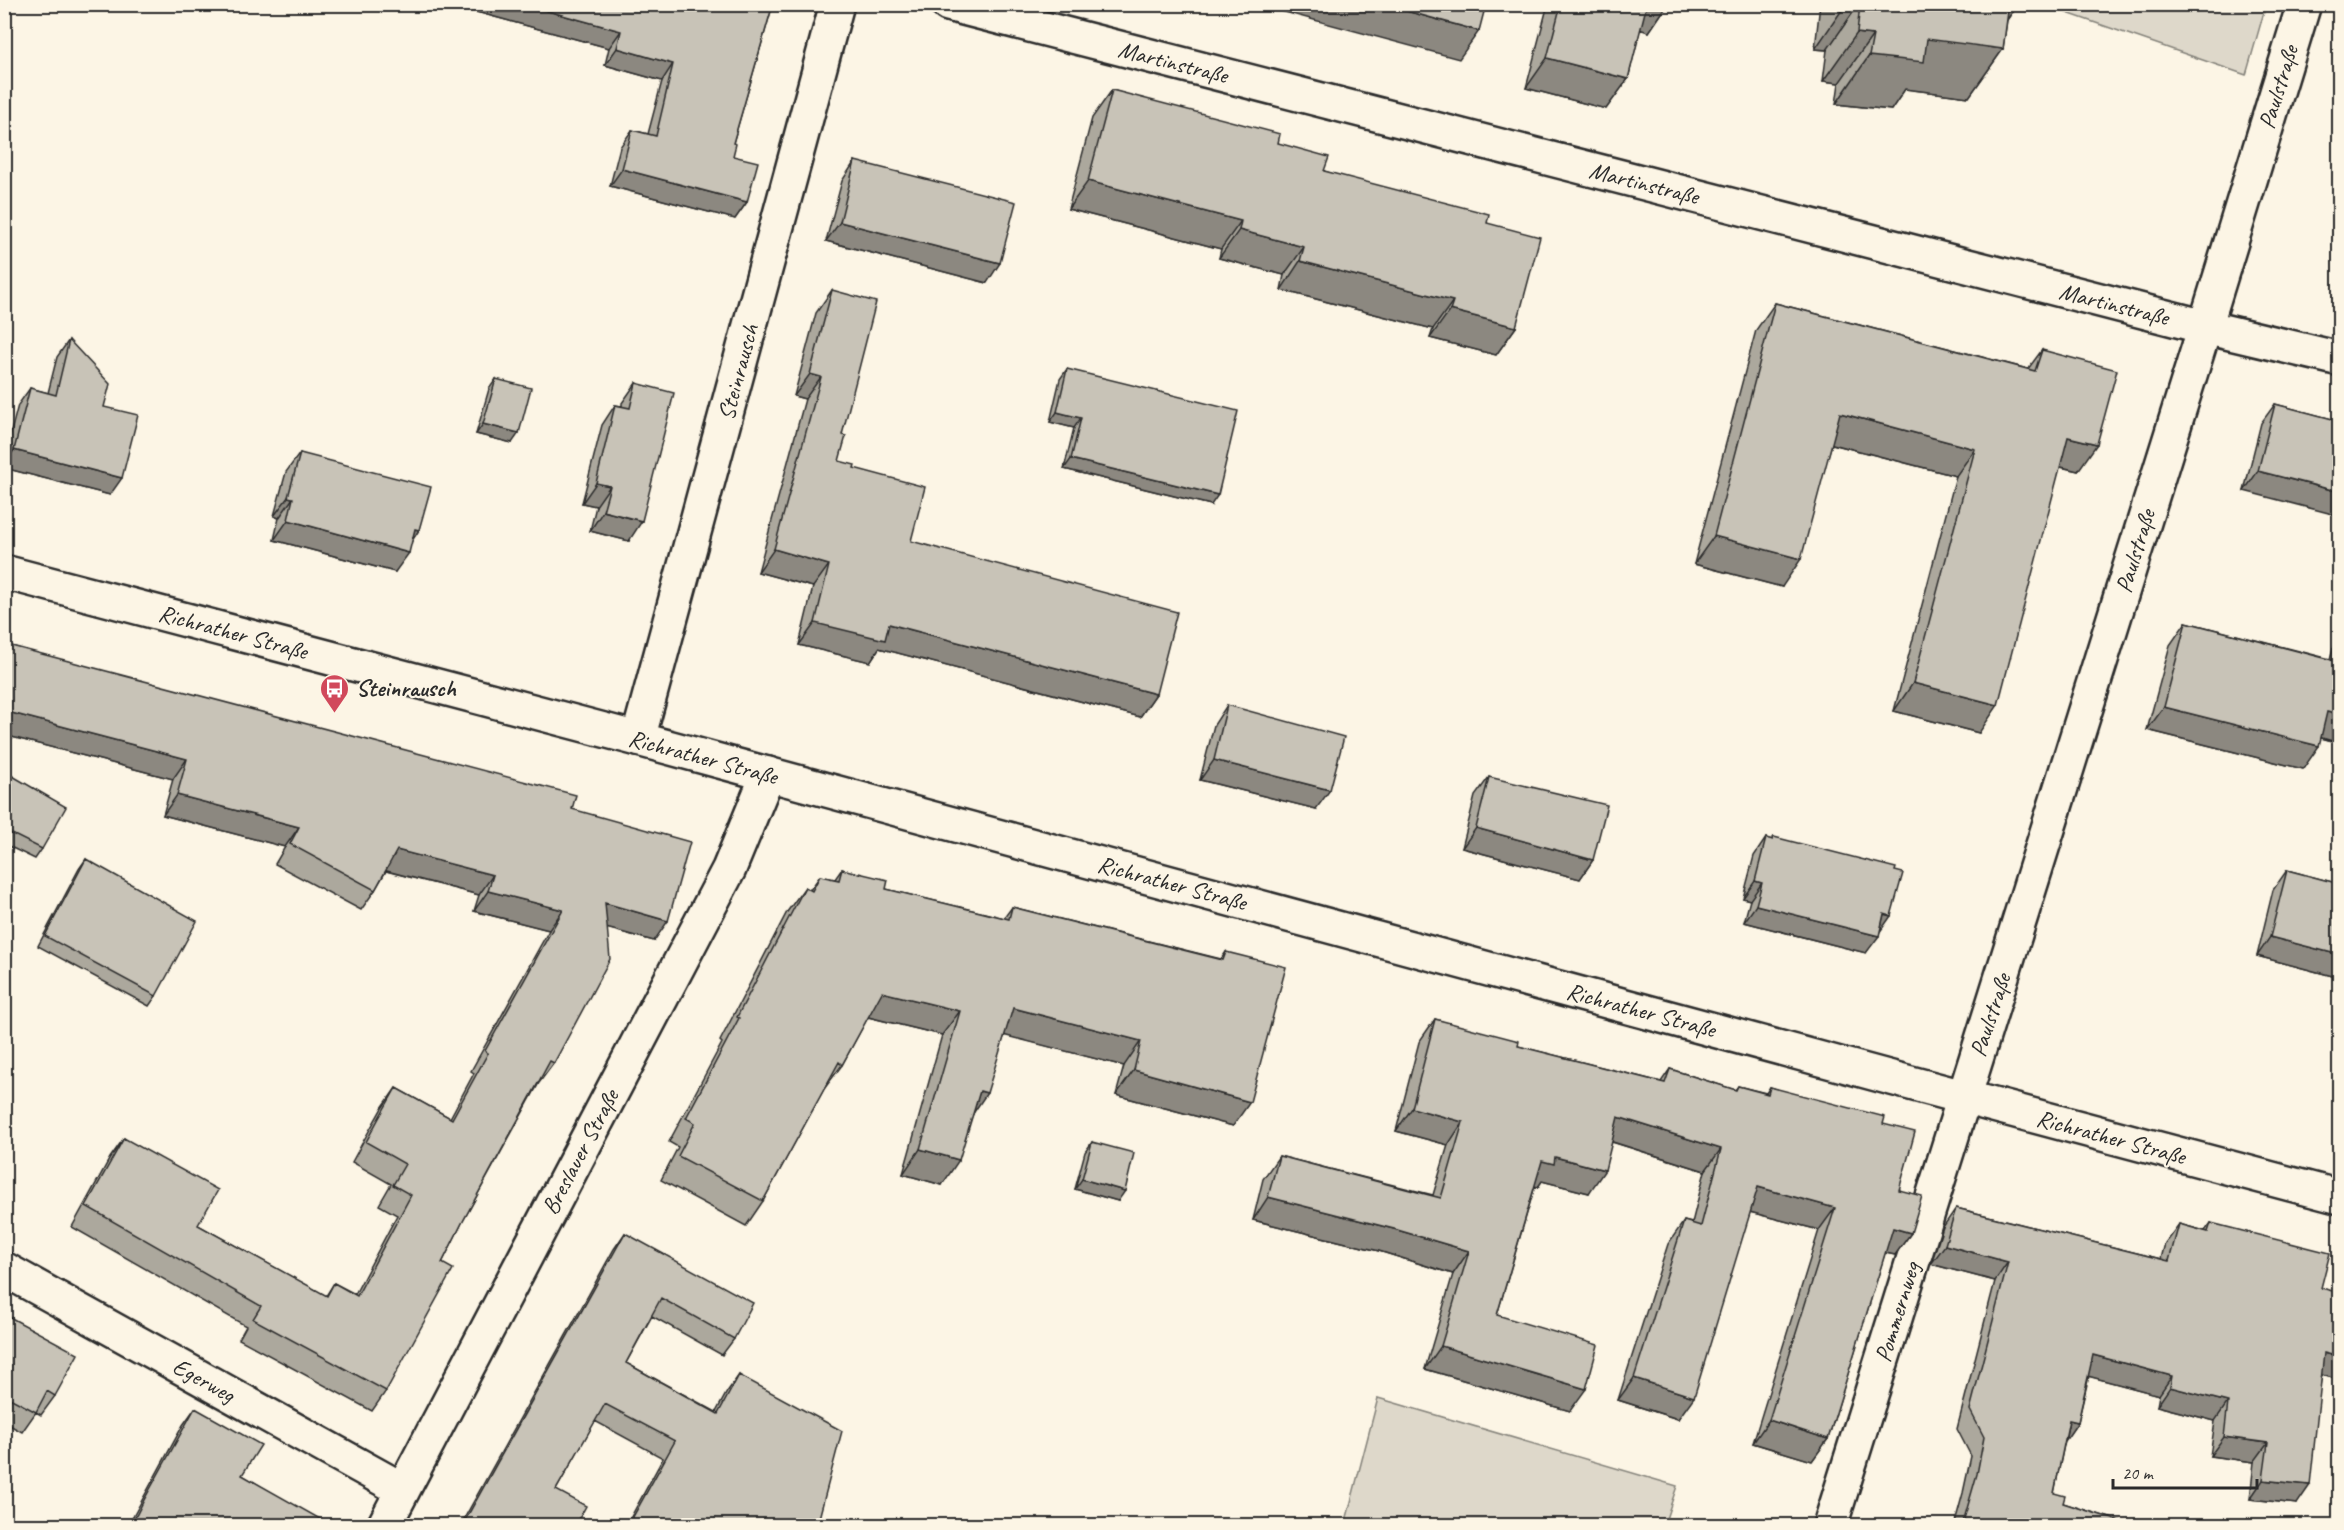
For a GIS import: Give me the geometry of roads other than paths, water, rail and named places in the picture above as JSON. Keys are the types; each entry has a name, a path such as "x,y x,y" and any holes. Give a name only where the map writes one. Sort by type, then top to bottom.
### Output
{"street":[{"name":"Steinrausch","path":"638,739 837,4"},
{"name":"Martinstraße","path":"948,4 2205,327 2340,359"},
{"name":"Paulstraße","path":"1964,1098 2304,4"},
{"name":"Richrather Straße","path":"4,572 638,739 1964,1098 2340,1197"},
{"name":"Breslauer Straße","path":"384,1526 729,869 768,774"},
{"name":"Pommernweg","path":"1830,1526 1964,1098"},
{"name":"Egerweg","path":"4,1269 403,1490"}],"place":[{"name":"Steinrausch","path":"335,714"}]}
